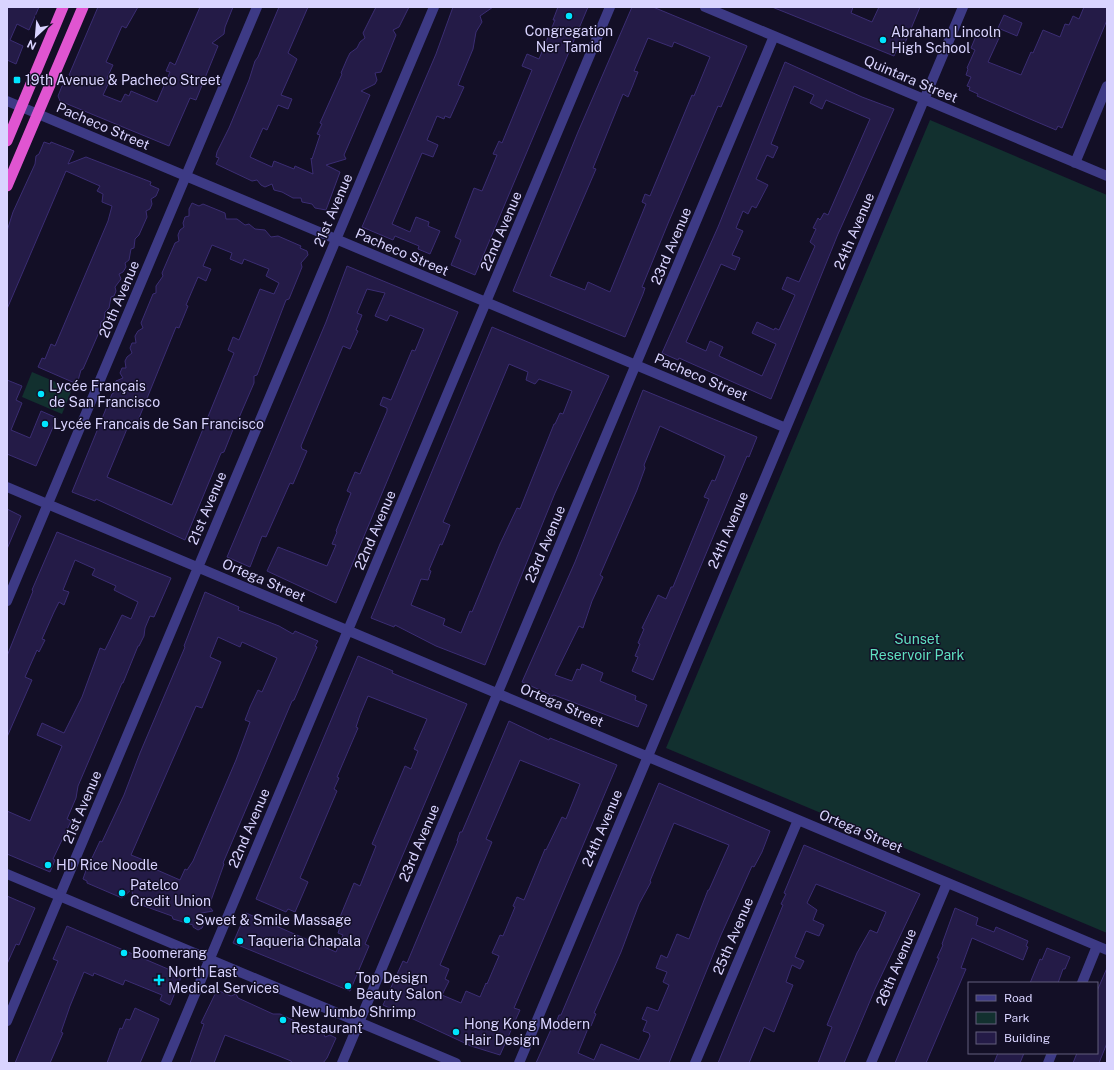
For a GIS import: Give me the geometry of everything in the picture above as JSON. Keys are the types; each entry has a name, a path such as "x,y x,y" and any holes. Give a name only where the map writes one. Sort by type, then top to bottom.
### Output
{"highway":[{"path":"7,141 63,7"},
{"path":"7,186 83,7"}],"street":[{"name":"20th Avenue","path":"7,601 257,7"},
{"name":"21st Avenue","path":"7,1021 434,7"},
{"name":"22nd Avenue","path":"166,1063 610,7"},
{"name":"Quintara Street","path":"705,7 1107,176"},
{"name":"24th Avenue","path":"519,1063 963,7"},
{"name":"23rd Avenue","path":"342,1063 774,36"},
{"path":"1075,163 1107,86"},
{"name":"Pacheco Street","path":"7,101 786,428"},
{"name":"Ortega Street","path":"7,487 1102,948"},
{"name":"25th Avenue","path":"695,1063 798,820"},
{"path":"7,874 456,1063"},
{"name":"26th Avenue","path":"871,1063 947,883"},
{"path":"1083,982 1102,948"}],"green space":[{"name":"Sunset Reservoir Park","path":"930,120 1107,195 1107,933 666,748"},
{"path":"32,372 72,389 62,414 22,397"}],"building":[{"path":"7,7 39,7 29,30 17,24 10,40 23,46 16,64 7,60"},
{"path":"98,7 138,7 126,28 122,26 106,62 113,65 107,78 110,80 103,95 121,102 125,94 129,96 131,91 157,102 170,72 166,71 170,62 175,65 200,7 233,7 225,27 224,34 212,43 218,46 196,100 190,98 169,146 60,101 58,96 62,86 81,80 69,75"},
{"path":"279,7 308,7 288,53 297,59 281,95 292,99 288,109 278,105 267,130 263,128 250,157 272,167 274,161 294,169 295,166 313,174 311,158 312,159 320,135 317,134 322,124 320,123 350,53 357,48 360,42 365,38 363,33 376,7 409,7 399,27 393,30 396,35 381,72 375,73 377,80 375,84 361,91 370,95 344,155 346,159 326,165 340,172 326,210 315,208 312,204 302,202 301,198 293,198 282,192 274,190 272,184 265,187 257,180 252,181 216,164 219,158 216,157 217,152 229,128 249,80 255,61"},
{"path":"453,7 493,7 480,16 482,22 476,32 473,49 458,85 464,87 450,118 445,116 444,119 437,116 427,140 438,145 433,157 422,153 392,224 410,232 416,217 429,222 428,226 440,231 430,254 418,249 419,246 395,236 393,240 362,227 436,54"},
{"path":"558,7 588,7 475,275 451,265 461,240 455,237 474,188 482,191 497,155 493,154 499,141 502,143 532,70 522,66 527,54 539,59 555,20 553,20"},
{"path":"632,7 653,7 747,46 721,107 718,106 669,221 642,287 645,288 643,294 625,337 513,291 578,132","holes":["648,38 672,47 674,42 710,57 694,96 692,95 650,196 645,194 642,202 646,204 610,292 588,282 585,290 550,276 596,169 593,168 623,94 628,97 633,85 638,72 634,71"]},
{"path":"772,7 853,7 851,13 872,22 879,7 920,7 905,43 900,42 894,56"},
{"path":"1084,7 1107,7 1107,20 1062,128 1058,126 1056,130 977,96 978,94 969,90 970,87 967,86 971,77 966,75 967,68 975,50 971,48 979,29 999,38 988,62 1021,75 1043,30 1060,37 1065,24 1069,25 1073,16 1079,19"},
{"path":"1004,15 1022,23 1017,36 998,28"},
{"path":"785,62 862,97 894,109 838,234 771,399 679,358 678,360 662,353 718,227","holes":["794,86 814,95 810,103 822,109 826,100 870,119 828,215 824,213 820,220 818,218 813,228 816,229 810,242 815,246 799,282 787,277 782,289 795,295 779,330 775,328 774,330 757,322 752,333 776,344 762,376 719,356 723,347 710,341 706,351 686,342 721,264 735,270 740,258 732,255 743,231 736,228 743,211 748,214 752,206 756,208 768,185 756,179 767,155 773,158 778,147 771,144"]},
{"path":"44,142 50,144 51,142 74,151 68,164 86,157 151,182 150,185 159,189 156,196 151,199 152,204 150,209 146,211 147,217 139,235 135,239 134,248 131,249 129,260 125,263 126,267 123,272 119,274 121,279 115,287 116,291 114,296 111,297 109,308 105,312 104,320 101,322 100,330 83,369 81,370 77,384 38,367 42,358 45,359 51,344 55,346 108,221 112,206 102,202 103,194 97,191 100,186 66,171 7,309 7,231 13,212 35,164 36,156 39,154"},
{"path":"192,203 199,206 203,204 225,213 226,219 237,219 245,225 249,224 255,229 265,230 271,237 278,236 301,246 300,248 307,251 308,255 301,263 302,267 289,299 286,300 257,375 254,376 254,383 224,452 221,453 185,540 96,499 95,501 72,492 112,394 116,391 114,386 116,381 123,378 120,373 122,368 126,368 125,361 132,353 130,348 132,343 136,343 135,336 138,331 143,328 141,323 153,294 156,293 156,286 163,276 162,273 175,243 179,241 178,235 180,230 184,227 183,223 185,217 189,216 189,209","holes":["212,245 232,253 230,259 242,264 244,259 269,269 266,276 279,283 274,294 260,289 239,340 233,337 228,350 234,353 172,505 107,477 129,424 138,428 142,419 139,418 176,327 179,328 188,306 186,305 198,277 206,281 211,269 203,266"]},
{"path":"347,266 458,312 336,603 267,571 278,547 327,566 336,545 332,544 351,493 347,491 355,472 360,474 387,411 387,408 380,405 383,397 391,400 412,350 415,351 424,329 390,315 387,321 375,316 385,293 367,289 357,313 362,315 356,330 358,331 350,349 343,346 301,446 302,449 307,451 293,484 290,483 266,537 262,536 250,567 227,557 326,322"},
{"path":"492,327 609,376 555,493 485,665 436,646 395,625 394,627 371,618","holes":["509,364 528,372 526,380 535,384 539,379 572,391 563,414 560,413 554,424 520,509 517,508 500,544 472,612 470,611 461,633 443,625 445,619 411,605 421,579 428,580 431,571 429,570 440,544 442,545 450,525 443,522"]},
{"name":"Lycée Francais de San Francisco","path":"7,380 22,386 16,400 22,403 11,430 30,438 41,411 57,418 36,466 7,454"},
{"path":"643,390 757,437 749,457 747,456 653,680 632,671 638,657 635,656 640,644 638,643 644,629 642,628 658,595 666,599 671,587 673,587 709,499 704,497 712,480 715,481 725,456 660,426 644,465 645,468 637,490 600,575 603,577 592,601 583,628 579,626 555,675 572,681 577,669 580,670 582,664 603,673 600,681 636,696 635,700 647,705 638,727 554,695 550,697 549,694 522,682 575,562"},
{"path":"7,509 21,516 7,549"},
{"path":"57,532 171,578 154,617 150,616 145,628 144,636 138,646 78,786 76,798 67,819 71,821 53,859 55,860 50,872 7,854 7,811 30,821 62,746 37,735 42,723 64,733 82,697 100,648 105,650 122,615 131,619 138,602 114,590 116,586 92,575 95,569 75,560 63,590 69,592 64,605 59,602 42,639 45,640 39,652 37,650 25,677 32,680 7,737 7,656 33,591 32,590"},
{"path":"205,592 239,607 238,610 279,626 293,634 295,631 318,641 315,646 317,647 294,700 292,701 223,863 224,864 209,906 213,911 196,914 204,923 202,928 198,930 193,927 193,925 173,919 172,916 133,902 132,889 122,898 87,883 87,881 83,879 90,859 92,858 100,841 102,842 124,795 140,753 185,647 184,646","holes":["218,637 240,647 242,642 277,658 262,692 258,690 250,707 245,720 250,722 236,760 193,861 187,870 185,869 180,880 157,870 145,863 146,861 131,855 196,706 202,708 221,662 210,657"]},
{"path":"358,656 393,671 392,673 467,704 365,944 369,946 350,991 233,943 246,913 336,952 343,935 338,933 343,918 340,917 354,883 360,886 376,846 372,844 405,766 411,769 418,751 414,749 427,719 368,696 356,727 358,728 337,777 339,778 334,789 337,791 300,878 308,882 295,912 288,909 286,912 256,899"},
{"path":"509,721 549,740 550,738 617,765 514,1008 520,1010 500,1055 471,1046 383,1005 403,961 407,963 458,841 460,832 462,832","holes":["520,760 580,784 566,819 562,817 546,850 545,849 524,900 517,897 513,906 515,907 503,936 500,935 492,953 499,956 480,997 466,991 461,1003 442,995 449,981 445,979 449,969 440,965 492,842 486,839"]},
{"path":"659,783 770,831 762,852 754,867 752,866 721,935 669,1063 536,1063 553,1025 555,1025 559,1015 561,1015","holes":["674,823 729,845 708,890 689,939 677,934 667,958 661,955 656,968 667,972 663,982 669,985 658,1011 647,1007 642,1019 647,1021 643,1031 649,1033 650,1036 639,1060 601,1044 594,1060 578,1053 589,1026 591,1026 596,1014 594,1013 621,952 639,904 651,882 650,881"]},
{"path":"804,845 920,894 875,989 844,1063 818,1063 832,1027 827,1025 857,953 870,930 877,933 886,912 816,884 807,903 817,910 813,920 824,925 819,936 806,931 795,957 804,961 800,969 792,965 786,982 793,985 774,1032 764,1027 749,1063 718,1063 783,905 781,904 786,894 784,893"},
{"path":"7,896 35,908 19,945 16,944 7,964"},
{"path":"955,908 978,918 976,925 994,932 996,927 1028,941 1026,946 1028,947 1023,960 972,938 961,968 966,969 926,1063 895,1063 939,958 937,958 943,945 942,944"},
{"path":"67,926 182,975 170,1005 160,1000 162,995 125,980 123,985 94,973 93,976 84,972 61,1032 63,1033 50,1063 15,1063 58,961 53,959"},
{"path":"1047,948 1070,957 1065,969 1063,969 1058,982 1030,982 1040,959 1042,960"},
{"path":"1107,968 1107,1043 1099,1063 1073,1063 1077,1054 1098,1054 1098,989"},
{"path":"217,990 231,996 236,994 238,998 273,1014 280,1014 308,1026 314,1032 319,1030 323,1032 325,1037 330,1035 336,1038 327,1058 323,1063 292,1063 291,1061 225,1035 214,1063 190,1063 204,1024 201,1023"},
{"path":"135,1008 159,1019 140,1063 107,1063 120,1028 122,1029 126,1019 130,1020"},
{"path":"998,1054 1024,1054 1020,1063 994,1063"}],"place":[{"name":"Congregation Ner Tamid","path":"569,16"},
{"name":"Abraham Lincoln High School","path":"883,40"},
{"name":"19th Avenue & Pacheco Street","path":"17,80"},
{"name":"Lycée Français de San Francisco","path":"41,394"},
{"name":"Lycée Francais de San Francisco","path":"45,424"},
{"name":"HD Rice Noodle","path":"48,865"},
{"name":"Patelco Credit Union","path":"122,893"},
{"name":"Sweet & Smile Massage","path":"187,920"},
{"name":"Taqueria Chapala","path":"240,941"},
{"name":"Boomerang","path":"124,953"},
{"name":"North East Medical Services","path":"159,980"},
{"name":"Top Design Beauty Salon","path":"348,986"},
{"name":"New Jumbo Shrimp Restaurant","path":"283,1020"},
{"name":"Hong Kong Modern Hair Design","path":"456,1032"}]}
